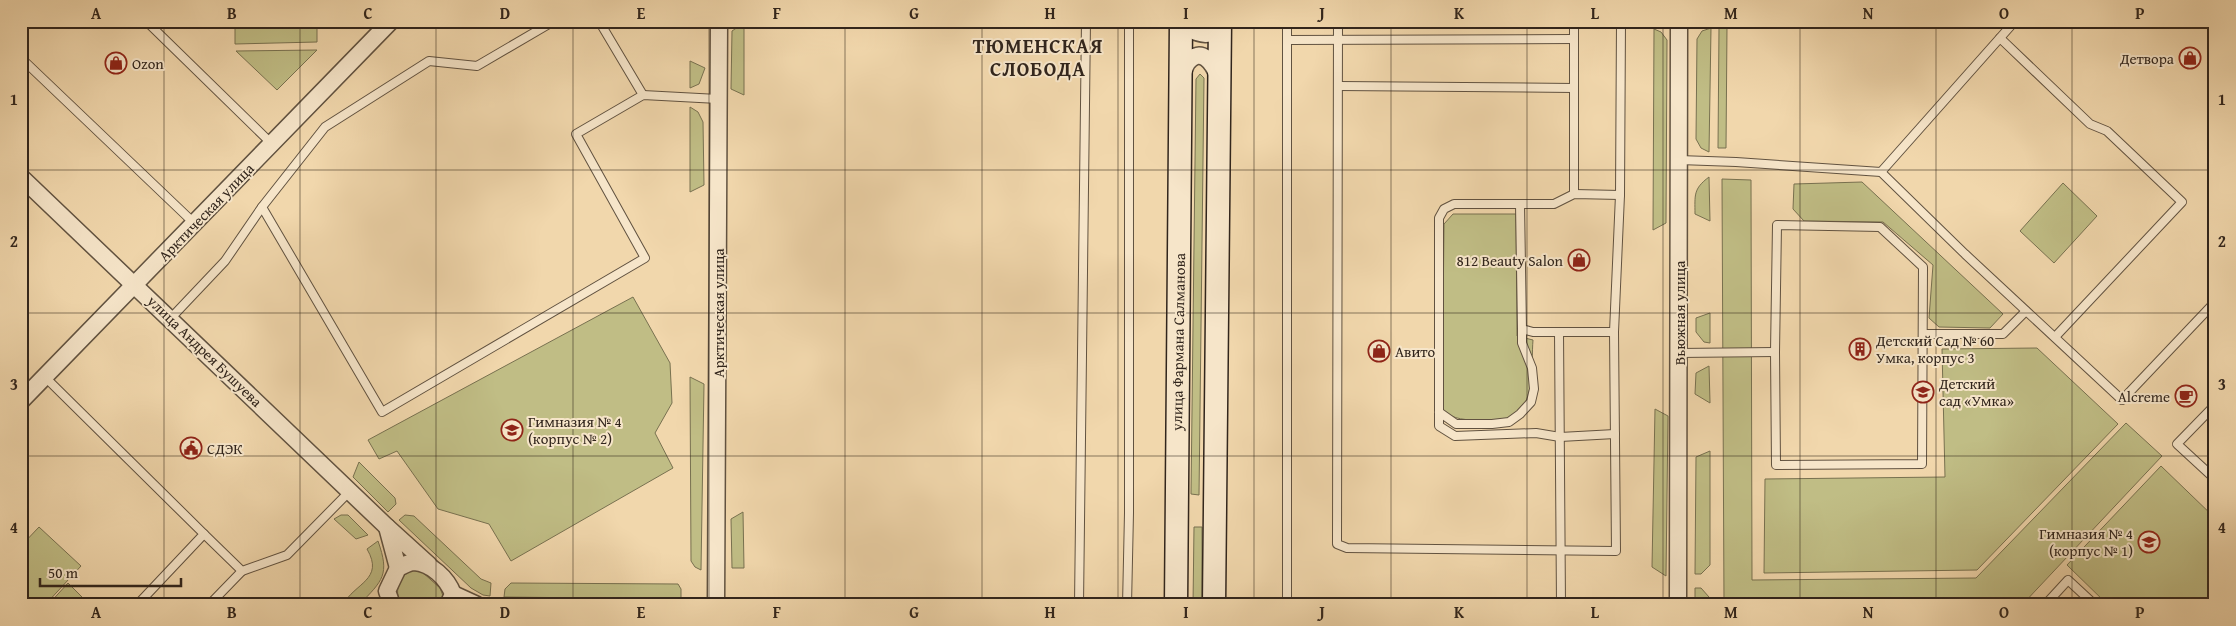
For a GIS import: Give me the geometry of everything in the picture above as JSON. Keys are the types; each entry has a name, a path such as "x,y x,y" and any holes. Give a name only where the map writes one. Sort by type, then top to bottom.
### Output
{"street":[{"name":"Арктическая улица","path":"21,401 391,21"},
{"name":"Арктическая улица","path":"716,605 719,21"},
{"name":"улица Фармана Салманова","path":"1176,605 1181,21"},
{"path":"1185,21 1188,28 1197,34 1206,34 1219,21"},
{"path":"1214,605 1220,81 1219,21"},
{"name":"Вьюжная улица","path":"1678,605 1679,21"},
{"path":"1181,79 1188,62 1196,57 1206,57 1214,64 1220,81"},
{"name":"улица Андрея Бушуева","path":"21,177 449,584 451,599"},
{"path":"377,605 390,598 398,568 387,526"},
{"path":"398,568 412,562 431,567"},
{"path":"451,599 476,605"}],"lane":[{"path":"146,21 272,144"},
{"path":"171,318 225,261 262,207 325,127 430,61 477,66 554,21"},
{"path":"599,21 643,95"},
{"path":"1079,605 1086,21"},
{"path":"1127,605 1129,21"},
{"path":"1287,21 1287,605"},
{"path":"1338,21 1337,544 1347,548 1560,551 1616,551 1614,332 1620,194 1621,21"},
{"path":"1574,21 1574,194"},
{"path":"1882,172 2015,21"},
{"path":"2000,38 2090,124 2107,131 2182,202 2054,337"},
{"path":"1287,40 1574,39"},
{"path":"21,58 195,224"},
{"path":"1339,86 1574,88"},
{"path":"262,207 382,412 645,258 576,134 643,95 718,99"},
{"path":"1678,160 1882,172 2026,311 2122,400 2215,302"},
{"path":"1615,434 1560,437 1536,433 1455,436 1440,426 1439,218 1444,209 1454,204 1554,204 1574,194 1620,194"},
{"path":"1440,412 1456,424 1492,424 1509,422 1531,402 1534,390 1532,368 1522,343 1520,204"},
{"path":"1777,225 1880,227 1923,267 1923,334 1922,464 1776,465 1777,225"},
{"path":"1923,334 2003,334 2026,311"},
{"path":"1522,329 1533,332 1614,332"},
{"path":"1559,332 1561,605"},
{"path":"1679,353 1775,352"},
{"path":"45,378 242,570"},
{"path":"2215,405 2177,444 2215,479"},
{"path":"209,605 242,570 287,555 350,491"},
{"path":"137,605 204,534"},
{"path":"2045,605 2068,580 2094,605"}],"shaded area":[{"path":"235,21 317,21 317,42 235,44"},
{"path":"744,23 744,95 731,89 732,31"},
{"path":"1719,27 1727,27 1726,148 1718,148"},
{"path":"1711,28 1709,152 1701,148 1696,139 1697,39 1702,31"},
{"path":"1654,29 1661,32 1667,40 1666,223 1653,230"},
{"path":"317,50 277,90 236,51"},
{"path":"690,61 705,68 699,84 690,88"},
{"path":"1200,74 1204,78 1199,495 1191,494 1196,79"},
{"path":"690,107 698,112 703,122 704,185 690,192"},
{"path":"1709,177 1710,221 1695,214 1696,193 1700,185"},
{"path":"1722,179 1751,180 1752,580 1976,578 2126,423 2162,456 2022,605 1724,605"},
{"path":"1862,182 2003,314 1990,328 1939,327 1929,318 1933,265 1883,222 1804,221 1793,209 1794,184"},
{"path":"2063,183 2097,216 2054,263 2020,231"},
{"path":"1453,214 1516,214 1517,336 1533,340 1532,373 1524,405 1518,413 1509,419 1456,418 1442,410 1444,224"},
{"path":"633,297 670,363 672,403 655,433 673,468 511,561 489,524 438,509 397,451 379,459 368,440"},
{"path":"1710,313 1710,343 1704,342 1696,332 1696,318"},
{"path":"2037,348 2118,424 1977,570 1764,573 1765,479 1945,477 1942,349"},
{"path":"1709,366 1710,403 1695,394 1696,373"},
{"path":"690,377 704,384 701,570 695,567 691,561"},
{"path":"1655,409 1668,416 1666,576 1652,567"},
{"path":"1710,451 1710,565 1701,574 1695,574 1696,457"},
{"path":"359,462 395,498 396,504 388,512 353,477"},
{"name":"Гимназия № 4 (корпус № 1)","path":"2161,466 2215,518 2215,605 2108,605 2067,565"},
{"path":"743,512 744,568 732,568 731,519"},
{"path":"341,515 348,515 368,535 356,539 334,519"},
{"path":"405,515 414,516 481,579 491,583 490,596 483,595 471,588 399,520"},
{"path":"39,527 81,566 45,605 21,605 21,546"},
{"path":"1194,527 1202,527 1202,605 1193,605"},
{"path":"378,541 382,552 384,570 379,583 359,605 343,605 370,575 372,559 367,549"},
{"path":"413,570 421,571 440,588 443,596 440,605 403,605 398,596 399,585 404,576"},
{"path":"68,583 90,605 48,605"},
{"path":"511,583 678,584 681,589 681,599 504,597 505,589"},
{"path":"1695,588 1701,588 1709,597 1709,605 1695,605"}],"place":[{"name":"Детвора","path":"2190,58"},
{"name":"Ozon","path":"116,63"},
{"name":"812 Beauty Salon","path":"1579,260"},
{"name":"Детский Сад № 60 Умка, корпус 3","path":"1860,349"},
{"name":"Авито","path":"1379,351"},
{"name":"Детский сад «Умка»","path":"1923,392"},
{"name":"Alcreme","path":"2186,396"},
{"name":"Гимназия № 4 (корпус № 2)","path":"512,430"},
{"name":"СДЭК","path":"191,448"},
{"name":"Гимназия № 4 (корпус № 1)","path":"2149,542"}],"district":[{"name":"ТЮМЕНСКАЯ СЛОБОДА","path":"1038,56"}]}
